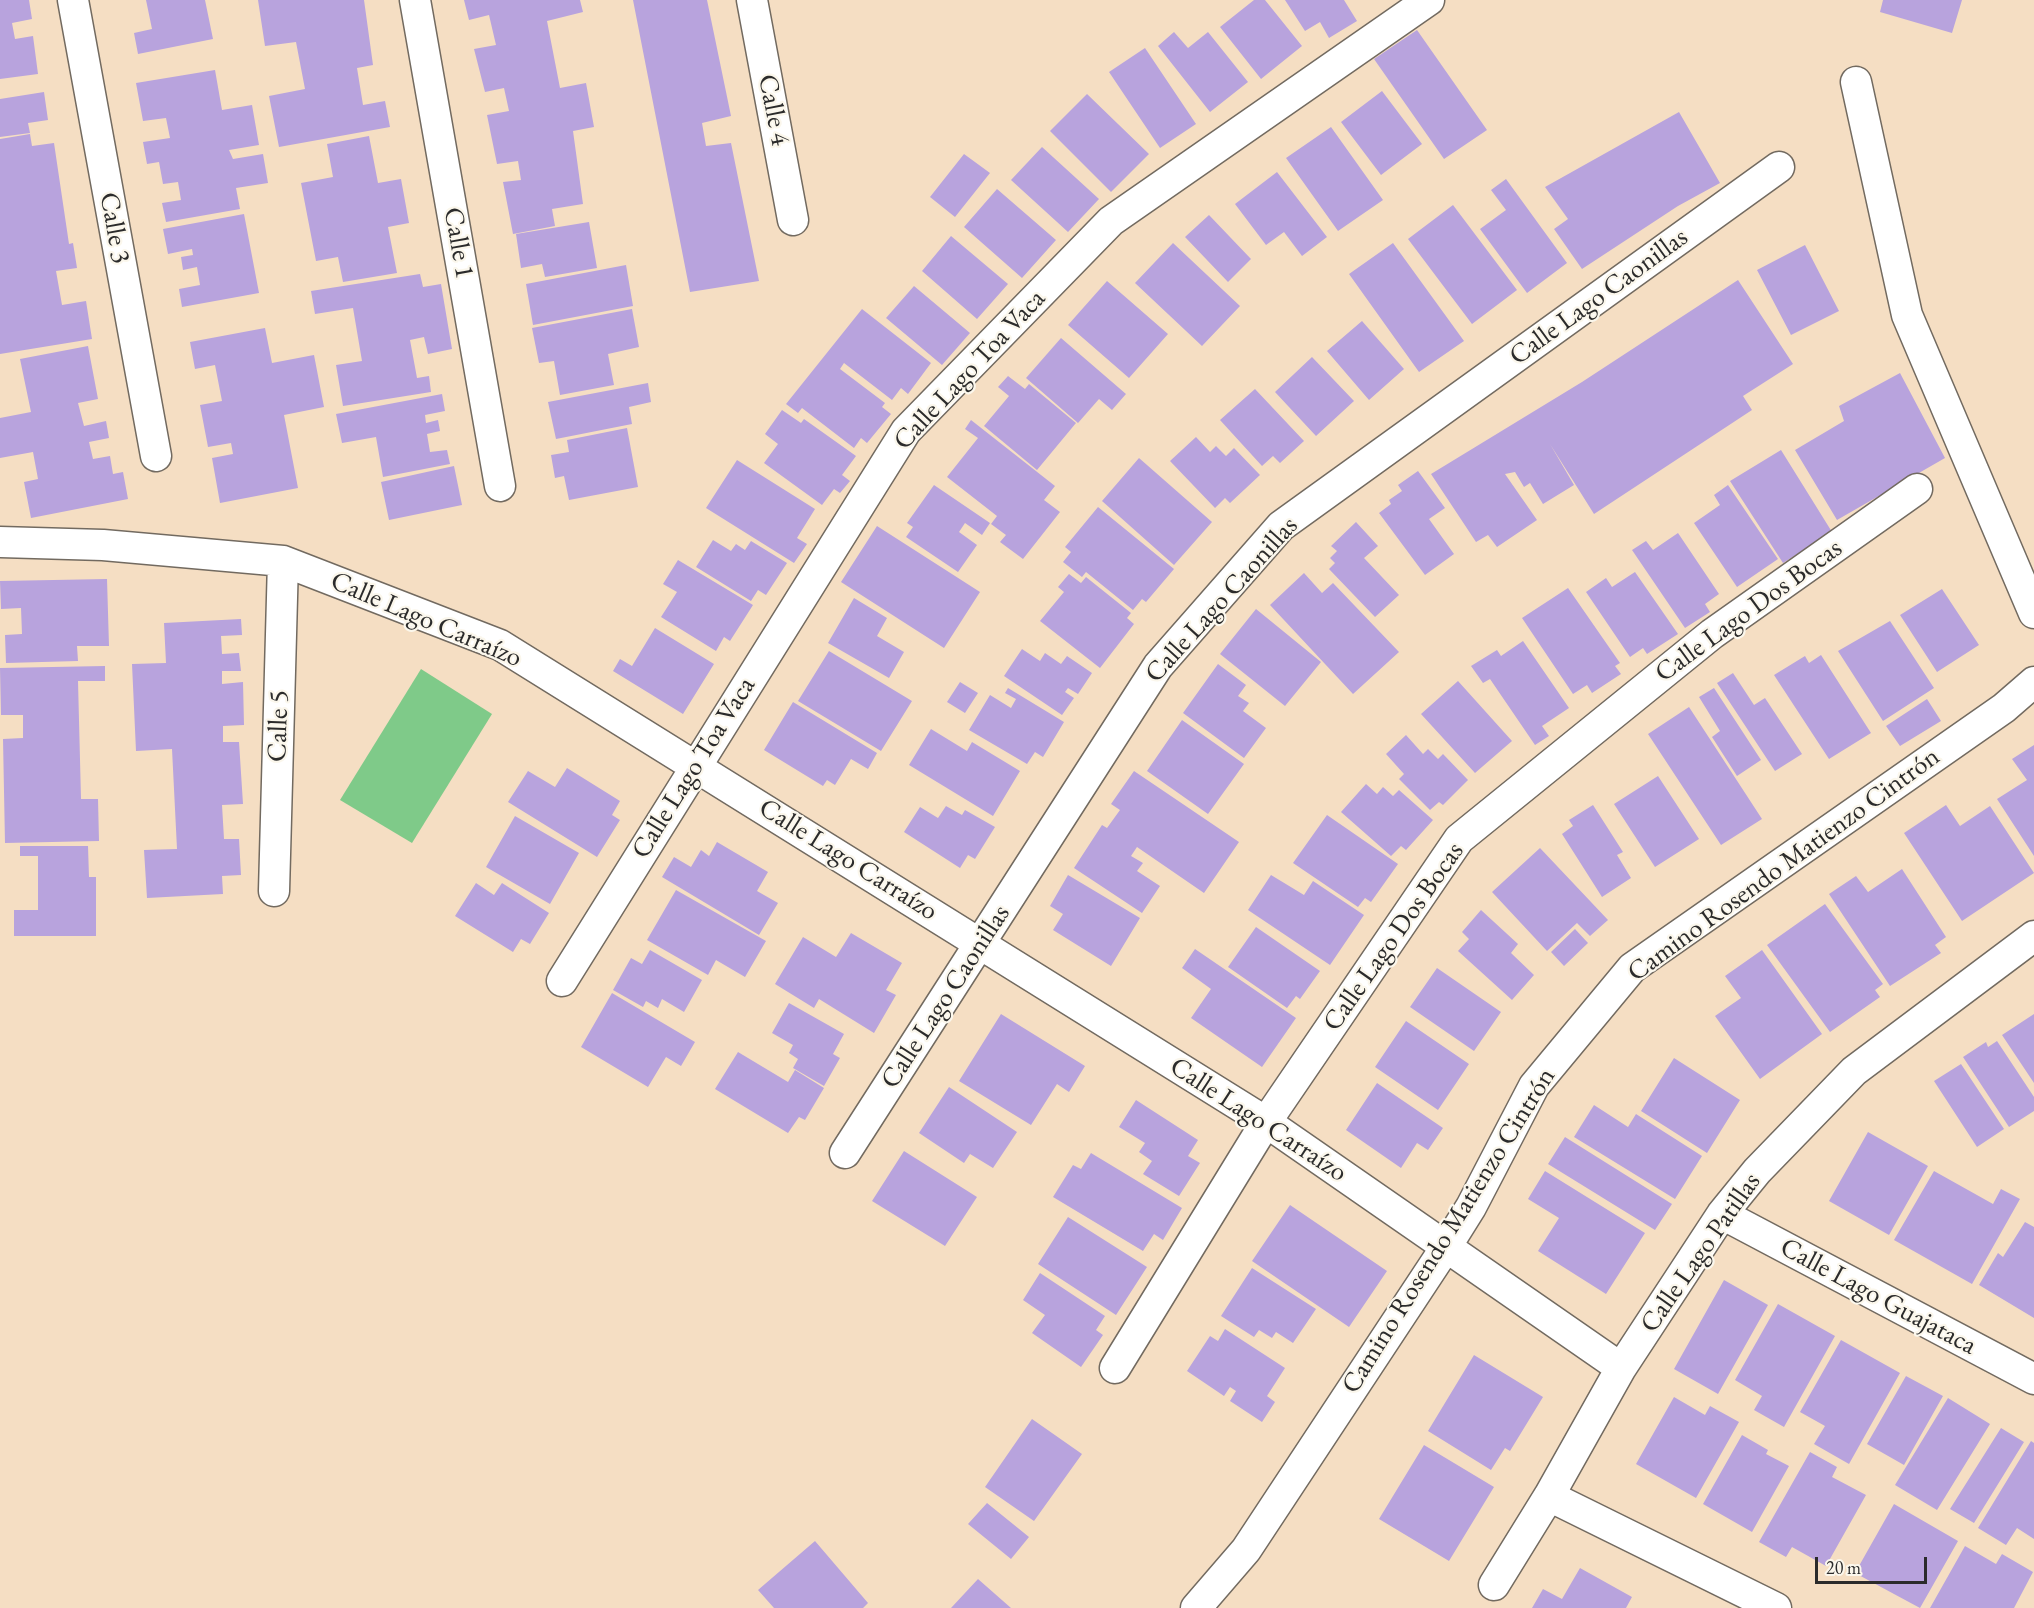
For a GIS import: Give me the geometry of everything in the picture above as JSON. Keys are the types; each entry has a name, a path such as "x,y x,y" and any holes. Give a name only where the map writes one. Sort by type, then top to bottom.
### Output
{"street":[{"name":"Calle 3","path":"73,0 156,456"},
{"name":"Calle 1","path":"415,0 500,486"},
{"name":"Calle 4","path":"752,0 793,220"},
{"name":"Calle Lago Toa Vaca","path":"562,981 906,431 1111,221 1429,0"},
{"path":"1856,82 1907,315 2034,613"},
{"name":"Calle Lago Caonillas","path":"845,1153 1158,666 1281,526 1779,167"},
{"name":"Calle Lago Dos Bocas","path":"1115,1368 1266,1122 1459,839 1712,634 1917,489"},
{"name":"Calle Lago Carraízo","path":"0,542 104,545 283,561 500,645 1266,1122 1621,1368"},
{"name":"Calle 5","path":"274,891 283,561"},
{"name":"Camino Rosendo Matienzo Cintrón","path":"1196,1608 1246,1550 1446,1247 1471,1207 1534,1086 1632,968 2004,708 2034,682"},
{"name":"Calle Lago Patillas","path":"1494,1586 1549,1496 1621,1368 1722,1214 1757,1171 1854,1071 2034,936"},
{"name":"Calle Lago Guajataca","path":"1722,1214 2034,1379"},
{"path":"1549,1496 1776,1608"}],"green space":[{"path":"421,669 492,714 412,843 340,800"}],"building":[{"path":"0,0 29,0 32,19 12,23 15,39 33,36 38,74 0,79"},
{"path":"146,0 205,0 213,39 138,54 134,33 152,29"},
{"path":"258,0 364,0 373,65 357,68 363,105 385,101 390,127 279,147 269,96 305,89 296,42 265,46"},
{"path":"464,0 580,0 583,12 547,21 560,88 586,83 594,127 573,131 583,204 552,209 555,226 513,234 503,182 521,180 518,161 497,164 487,115 509,111 504,88 485,92 474,49 496,45 489,15 469,20"},
{"path":"633,0 707,0 731,116 702,123 706,146 731,143 759,281 690,292"},
{"path":"1254,0 1265,0 1302,46 1261,79 1220,27"},
{"path":"1285,0 1344,0 1357,21 1329,38 1320,22 1305,31"},
{"path":"1883,0 1962,0 1952,33 1880,12"},
{"path":"1417,30 1487,130 1444,159 1374,59"},
{"path":"1174,32 1188,48 1208,32 1248,82 1210,112 1158,46"},
{"path":"1145,48 1196,124 1160,148 1109,72"},
{"path":"215,70 222,110 252,105 259,145 229,150 233,159 263,154 268,183 236,188 240,209 166,222 162,203 181,200 178,182 163,184 159,162 147,164 143,142 170,138 166,118 143,121 136,83"},
{"path":"1382,91 1422,144 1381,175 1341,122"},
{"path":"44,92 48,120 28,123 30,133 0,137 0,99"},
{"path":"1087,94 1149,154 1111,192 1050,131"},
{"path":"1679,112 1720,183 1678,206 1582,269 1554,229 1568,219 1545,187"},
{"path":"1331,127 1383,200 1338,231 1286,158"},
{"path":"30,134 32,146 54,143 69,244 73,243 77,268 56,271 62,305 86,301 92,339 0,354 0,139"},
{"path":"369,136 378,183 401,179 409,223 388,227 397,273 343,282 338,257 316,261 301,183 333,177 327,144"},
{"path":"1042,147 1099,199 1068,232 1011,180"},
{"path":"964,154 990,173 955,217 930,197"},
{"path":"1277,172 1327,237 1302,256 1284,232 1266,245 1235,204"},
{"path":"1506,179 1567,263 1527,293 1480,229 1506,210 1491,190"},
{"path":"997,189 1056,240 1022,278 964,227"},
{"path":"1453,205 1517,290 1472,324 1408,239"},
{"path":"244,214 259,293 182,307 179,289 200,285 197,267 183,270 181,257 193,255 192,249 168,254 163,229"},
{"path":"1209,215 1251,259 1228,282 1185,237"},
{"path":"589,222 597,268 545,277 542,264 521,268 516,234"},
{"path":"951,236 1008,284 977,319 922,271"},
{"path":"1173,243 1240,306 1202,346 1135,283"},
{"path":"1393,243 1464,341 1419,372 1349,274"},
{"path":"1805,245 1839,311 1791,335 1757,270"},
{"path":"626,265 633,306 533,325 526,284"},
{"path":"420,274 423,287 441,284 452,349 428,354 424,337 410,340 417,378 429,376 431,392 343,406 336,365 362,361 353,308 315,314 311,291"},
{"path":"1738,280 1793,364 1743,396 1752,410 1594,514 1550,444 1574,485 1543,504 1530,483 1524,487 1515,472 1505,474 1537,520 1497,547 1488,535 1476,542 1431,474 1582,382"},
{"path":"1107,281 1168,334 1129,378 1068,325"},
{"path":"914,286 970,333 942,365 886,318"},
{"path":"632,309 639,347 608,354 614,385 560,395 554,361 539,363 532,328"},
{"path":"862,309 931,363 908,394 901,388 892,400 844,363 840,369 885,403 882,407 891,414 867,443 861,438 854,448 802,408 798,413 786,404"},
{"path":"1362,321 1404,369 1369,400 1327,351"},
{"path":"265,328 272,363 314,355 324,407 284,415 298,488 220,503 212,458 233,454 231,443 208,447 200,405 222,401 215,365 195,369 190,342"},
{"path":"1061,338 1126,394 1112,410 1099,399 1078,423 1026,378"},
{"path":"88,346 98,399 78,403 84,426 106,421 109,438 89,442 93,459 110,456 113,474 123,472 128,499 31,518 24,482 38,479 33,452 0,458 0,418 31,412 20,359"},
{"path":"1312,357 1354,401 1316,436 1275,392"},
{"path":"1900,373 1945,458 1837,520 1795,450 1844,421 1839,406"},
{"path":"1008,376 1025,389 1029,384 1076,423 1037,470 984,426 1009,396 998,387"},
{"path":"648,383 651,402 629,407 632,424 556,439 548,402"},
{"path":"1255,389 1304,441 1280,463 1273,456 1262,466 1220,420"},
{"path":"442,394 445,411 425,415 426,423 438,420 440,431 427,434 430,452 447,450 450,464 383,477 376,437 342,443 336,414"},
{"path":"782,410 801,423 804,419 856,456 842,475 850,481 840,493 834,489 822,505 764,463 778,444 765,434"},
{"path":"971,420 1055,486 1044,500 1060,512 1023,559 1000,542 1006,535 991,524 997,516 947,477 978,438 965,429"},
{"path":"627,428 638,487 569,500 564,476 555,478 551,455 569,452 567,440"},
{"path":"1196,437 1210,452 1216,446 1226,456 1234,448 1260,475 1230,503 1225,498 1215,508 1170,461"},
{"path":"1781,450 1832,532 1783,563 1730,481"},
{"path":"1139,458 1212,522 1174,565 1102,501"},
{"path":"737,460 815,509 797,538 807,544 794,563 706,508"},
{"path":"454,466 462,505 389,520 381,482"},
{"path":"1418,471 1445,508 1429,519 1454,554 1425,575 1379,513 1391,504 1389,500 1402,491 1398,485"},
{"path":"934,485 990,523 982,535 965,523 959,532 977,545 958,572 906,537 913,527 907,523"},
{"path":"1728,485 1778,559 1737,587 1694,523 1720,505 1714,495"},
{"path":"1098,507 1174,569 1146,602 1142,599 1133,610 1086,572 1082,577 1063,562 1071,552 1065,547"},
{"path":"1356,522 1378,546 1364,558 1399,595 1375,617 1329,569 1335,563 1330,558 1337,551 1331,546"},
{"path":"877,526 980,592 944,648 841,582"},
{"path":"1678,533 1719,594 1705,604 1710,612 1685,628 1632,550 1646,541 1653,550"},
{"path":"713,540 731,551 736,544 745,550 751,541 787,563 766,595 758,590 751,601 696,567"},
{"path":"678,560 753,605 730,641 724,637 716,651 661,617 677,592 663,584"},
{"path":"1635,572 1678,634 1647,654 1643,648 1630,657 1586,592 1606,578 1612,587"},
{"path":"1304,573 1322,593 1333,583 1399,652 1353,694 1270,605"},
{"path":"1069,574 1081,583 1086,577 1131,613 1127,618 1134,624 1100,668 1040,621 1064,592 1058,587"},
{"path":"107,579 109,646 77,646 78,661 6,663 5,635 22,634 21,608 1,609 0,581"},
{"path":"1568,588 1620,663 1615,666 1621,674 1592,693 1587,685 1573,694 1522,618"},
{"path":"1942,589 1979,645 1937,672 1900,615"},
{"path":"854,598 887,618 877,636 904,652 889,678 828,643"},
{"path":"1256,609 1321,662 1285,706 1220,654"},
{"path":"241,619 242,635 221,636 222,654 239,653 241,671 222,671 222,684 243,682 244,725 223,726 223,742 239,742 243,804 222,805 224,839 239,839 241,875 222,876 223,894 147,898 144,850 177,849 172,749 136,751 132,664 166,663 164,623"},
{"path":"1890,621 1934,688 1883,721 1838,651"},
{"path":"655,628 714,664 683,714 613,671 620,659 632,666"},
{"path":"1523,641 1569,708 1542,726 1549,736 1535,745 1490,679 1483,683 1471,666 1497,650 1501,656"},
{"path":"1022,649 1040,661 1045,653 1061,664 1067,656 1092,673 1078,694 1068,688 1065,692 1074,698 1062,715 1004,676"},
{"path":"829,651 912,701 881,751 798,701"},
{"path":"1821,655 1871,733 1829,759 1774,675 1805,656 1809,663"},
{"path":"1218,664 1246,685 1238,696 1249,703 1243,711 1266,728 1244,758 1183,713"},
{"path":"105,666 105,681 78,681 81,799 98,799 99,841 5,843 3,739 23,738 23,715 1,715 0,668"},
{"path":"1733,673 1754,705 1765,698 1802,754 1775,771 1717,683"},
{"path":"1458,681 1512,741 1475,773 1421,714"},
{"path":"960,682 978,693 965,713 947,702"},
{"path":"1008,688 1064,722 1043,757 1035,752 1027,764 969,730 990,695 1011,708 1016,699 1005,693"},
{"path":"1714,688 1761,760 1737,776 1712,737 1720,731 1699,697"},
{"path":"1927,699 1941,721 1900,746 1886,726"},
{"path":"793,702 877,753 868,769 851,759 835,785 827,780 823,786 764,750"},
{"path":"1689,707 1762,819 1721,845 1648,734"},
{"path":"1182,720 1244,764 1208,814 1147,771"},
{"path":"931,729 967,751 972,742 1020,771 993,816 909,765"},
{"path":"1406,735 1423,754 1428,749 1438,759 1443,754 1468,780 1443,805 1439,802 1430,810 1399,779 1404,774 1386,754"},
{"path":"2034,745 2034,856 1997,799 2027,780 2012,759"},
{"path":"567,768 620,801 612,815 620,820 597,857 508,802 528,771 555,787"},
{"path":"1134,771 1239,842 1204,893 1137,847 1131,856 1143,863 1137,871 1160,886 1142,913 1074,868 1102,825 1107,828 1120,810 1111,804"},
{"path":"1658,776 1699,839 1655,867 1614,804"},
{"path":"1366,784 1377,794 1383,787 1393,796 1399,790 1433,820 1406,850 1401,846 1391,856 1341,812"},
{"path":"1593,805 1623,852 1617,855 1631,878 1602,897 1562,834 1573,826 1569,820"},
{"path":"1946,805 1960,826 1990,806 2034,873 1962,921 1904,833"},
{"path":"946,806 962,815 965,810 995,827 975,859 968,855 960,868 904,832 920,807 938,818"},
{"path":"1327,815 1398,864 1371,902 1365,898 1358,907 1293,863"},
{"path":"515,816 579,853 550,904 486,867"},
{"path":"717,842 768,872 757,891 778,903 759,935 662,877 674,857 691,867 701,850 709,856"},
{"path":"20,846 88,846 89,877 96,877 96,936 14,936 14,910 38,910 38,856 20,856"},
{"path":"1540,848 1608,920 1590,936 1577,923 1547,951 1492,892"},
{"path":"1902,869 1946,937 1935,945 1941,953 1890,986 1829,894 1856,876 1868,892"},
{"path":"1068,875 1140,918 1111,966 1053,930 1063,914 1050,906"},
{"path":"1271,875 1304,895 1313,881 1364,915 1330,965 1248,910"},
{"path":"476,883 494,895 502,883 549,913 530,944 521,939 513,952 455,916"},
{"path":"676,890 766,941 745,977 716,960 708,975 647,940"},
{"path":"1825,904 1883,984 1875,990 1880,997 1830,1032 1767,945"},
{"path":"1481,910 1518,944 1511,953 1534,975 1512,1000 1458,951 1469,939 1462,932"},
{"path":"1256,927 1320,971 1300,999 1296,996 1287,1008 1228,967"},
{"path":"1575,929 1588,943 1564,966 1551,952"},
{"path":"851,933 902,963 886,990 896,995 874,1033 819,999 814,1008 775,984 803,937 836,957"},
{"path":"1195,949 1296,1018 1262,1067 1191,1018 1211,989 1182,968"},
{"path":"650,950 702,980 684,1012 662,999 658,1008 646,1001 643,1007 613,990 631,958 642,964"},
{"path":"1762,950 1822,1034 1760,1079 1715,1016 1741,998 1725,976"},
{"path":"1437,968 1501,1012 1474,1051 1410,1007"},
{"path":"612,993 695,1042 681,1066 666,1057 648,1087 581,1047"},
{"path":"789,1003 844,1034 833,1054 840,1058 824,1086 793,1068 798,1059 789,1053 793,1045 772,1033"},
{"path":"1001,1014 1085,1066 1069,1092 1057,1084 1031,1125 959,1081"},
{"path":"2034,1014 2034,1083 2002,1035"},
{"path":"1406,1021 1469,1064 1438,1110 1375,1067"},
{"path":"1997,1041 2034,1097 2034,1111 2009,1127 1963,1057 1986,1042 1988,1047"},
{"path":"738,1052 788,1082 795,1070 824,1088 805,1120 799,1117 788,1133 715,1089"},
{"path":"1674,1058 1740,1100 1707,1153 1641,1111"},
{"path":"1961,1064 2004,1129 1977,1147 1934,1081"},
{"path":"1377,1083 1443,1128 1428,1150 1417,1143 1401,1168 1346,1130"},
{"path":"949,1087 1017,1132 993,1168 970,1154 964,1163 919,1133"},
{"path":"1136,1100 1198,1140 1188,1156 1200,1163 1179,1196 1143,1174 1152,1161 1139,1152 1145,1143 1119,1127"},
{"path":"1594,1105 1628,1127 1636,1114 1702,1156 1675,1199 1574,1137"},
{"path":"1868,1132 1928,1166 1889,1235 1829,1201"},
{"path":"1565,1137 1672,1204 1655,1230 1548,1164"},
{"path":"904,1151 977,1197 945,1246 872,1201"},
{"path":"1091,1153 1182,1208 1163,1240 1154,1234 1143,1251 1053,1197 1073,1165 1081,1169"},
{"path":"1545,1171 1645,1233 1606,1294 1538,1251 1559,1218 1528,1199"},
{"path":"1934,1171 1993,1204 2001,1189 2020,1199 1972,1284 1894,1240"},
{"path":"1290,1205 1387,1271 1349,1327 1252,1261"},
{"path":"1068,1217 1147,1267 1116,1315 1038,1264"},
{"path":"2025,1222 2034,1227 2034,1318 1979,1285 1998,1253 2003,1257"},
{"path":"1252,1268 1316,1309 1293,1343 1276,1332 1272,1338 1259,1330 1254,1337 1221,1316"},
{"path":"1040,1273 1105,1316 1096,1330 1103,1335 1081,1367 1032,1333 1045,1315 1023,1300"},
{"path":"1724,1280 1768,1305 1718,1394 1674,1369"},
{"path":"1778,1304 1835,1336 1784,1427 1754,1410 1762,1396 1735,1380"},
{"path":"1225,1329 1285,1368 1267,1396 1275,1402 1262,1422 1230,1401 1236,1391 1230,1387 1224,1396 1187,1371 1210,1336 1218,1341"},
{"path":"1841,1340 1900,1373 1849,1464 1814,1444 1825,1426 1800,1412"},
{"path":"1474,1355 1543,1397 1510,1451 1505,1448 1491,1470 1428,1431"},
{"path":"1906,1376 1943,1396 1904,1465 1867,1444"},
{"path":"1674,1397 1705,1415 1710,1406 1739,1422 1696,1498 1636,1464"},
{"path":"1948,1398 1990,1424 1937,1510 1895,1485"},
{"path":"1032,1419 1082,1454 1034,1521 985,1487"},
{"path":"2001,1428 2024,1442 1974,1523 1950,1509"},
{"path":"1742,1435 1768,1450 1766,1454 1789,1466 1752,1532 1703,1504"},
{"path":"2031,1441 2034,1443 2034,1539 2017,1528 2006,1545 1978,1528"},
{"path":"1424,1445 1494,1487 1449,1561 1379,1519"},
{"path":"1810,1452 1837,1467 1832,1477 1866,1495 1826,1566 1792,1547 1786,1557 1759,1542"},
{"path":"987,1503 1029,1537 1011,1559 968,1524"},
{"path":"1894,1504 1958,1541 1920,1608 1855,1573"},
{"path":"815,1541 868,1603 863,1608 774,1608 758,1590"},
{"path":"1965,1546 1996,1564 2002,1554 2033,1572 2014,1608 1930,1608"},
{"path":"1580,1568 1632,1597 1626,1608 1532,1608 1543,1589 1562,1599"},
{"path":"978,1579 1011,1608 951,1608"}]}
